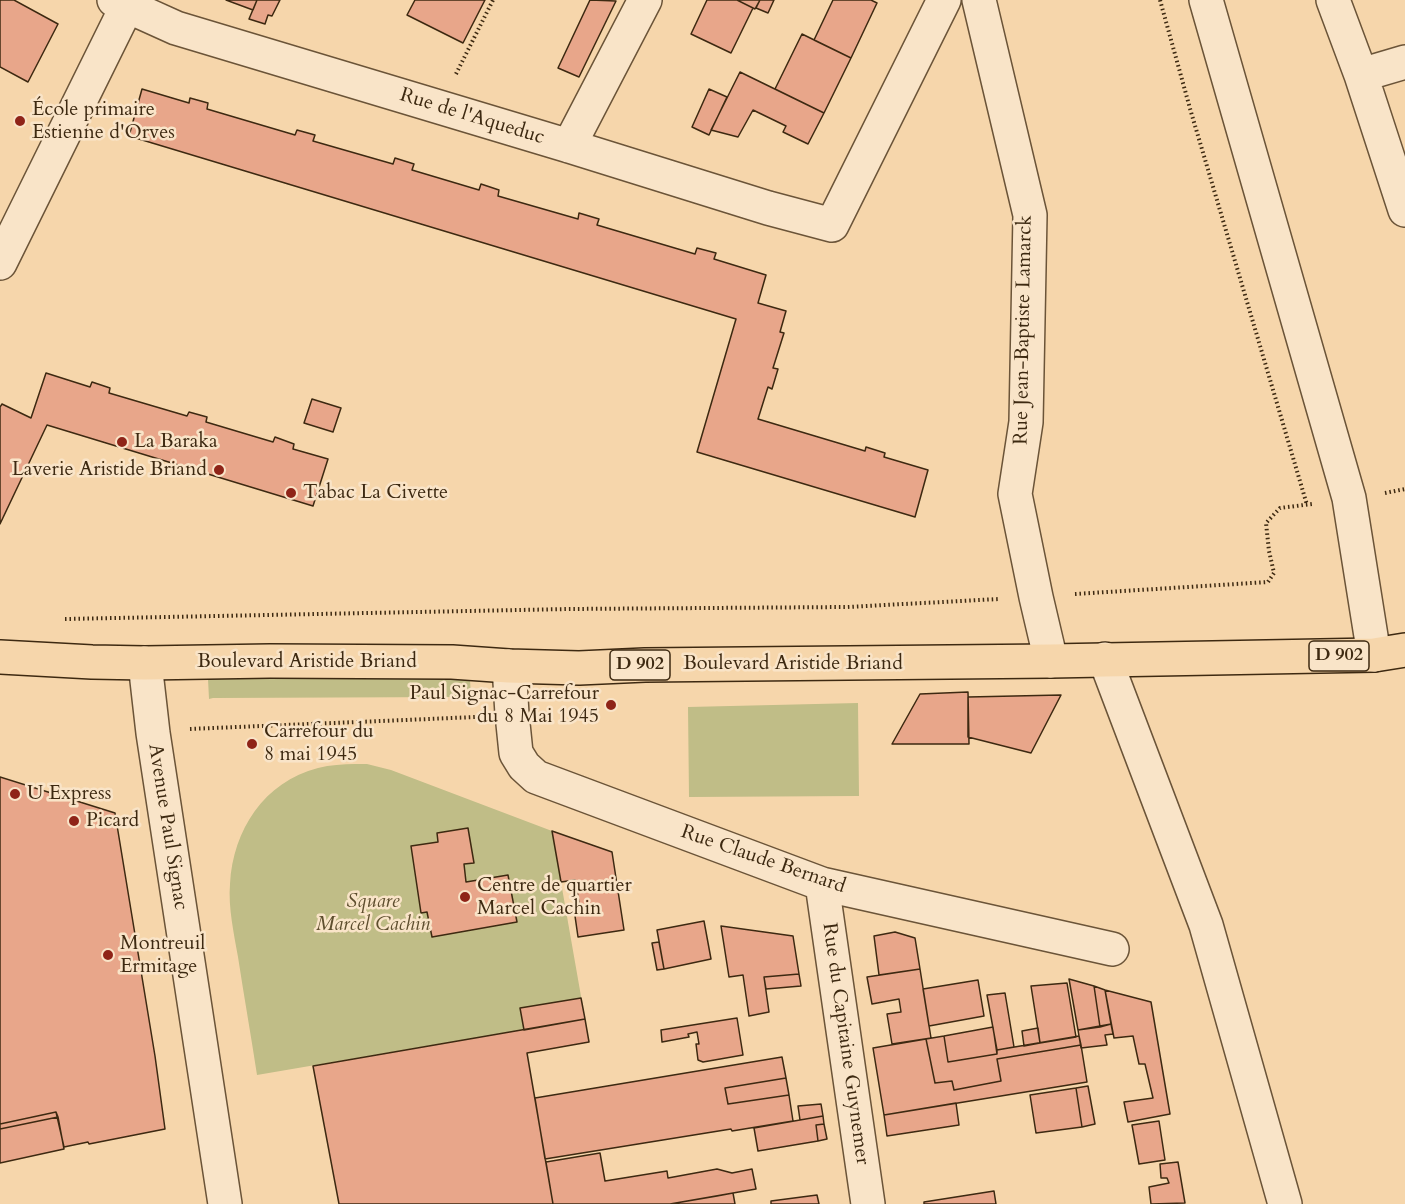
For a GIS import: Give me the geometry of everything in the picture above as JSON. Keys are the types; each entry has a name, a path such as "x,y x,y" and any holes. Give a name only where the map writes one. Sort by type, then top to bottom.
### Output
{"main road":[{"name":"Boulevard Aristide Briand","path":"0,657 145,663 441,662 579,668 645,665 1051,661 1390,652"}],"street":[{"path":"569,146 645,0"},
{"name":"Rue de l'Aqueduc","path":"123,2 176,28 768,208 832,225 944,0"},
{"name":"Rue Jean-Baptiste Lamarck","path":"979,0 1030,215 1026,422 1015,494 1051,661"},
{"path":"1206,0 1349,498 1390,652"},
{"path":"1333,0 1361,75 1405,210"},
{"path":"0,263 123,2"},
{"path":"1361,75 1405,62"},
{"path":"1105,659 1206,926 1285,1204"},
{"name":"Avenue Paul Signac","path":"145,663 153,733 225,1204"},
{"name":"Rue Claude Bernard","path":"509,666 516,753 524,766 536,777 822,884 1112,949"},
{"name":"Rue du Capitaine Guynemer","path":"822,884 868,1204"}],"path":[{"path":"439,107 493,0"},
{"path":"1160,0 1306,505"},
{"path":"55,620 569,609 847,607 1268,582 1274,573 1266,523 1280,508 1405,489"},
{"path":"186,729 476,717"}],"green space":[{"path":"208,679 470,679 471,698 209,699"},
{"path":"858,703 859,796 689,797 688,707"},
{"name":"Square Marcel Cachin","path":"367,764 391,770 552,831 585,1019 257,1075 231,911 230,884 237,845 255,811 282,784 318,768"}],"building":[{"path":"0,0 14,0 58,24 28,82 0,67"},
{"path":"226,0 257,0 253,10"},
{"path":"257,0 280,0 272,16 268,15 265,24 249,19"},
{"path":"415,0 485,0 463,43 407,15"},
{"path":"590,0 616,1 579,77 558,68"},
{"path":"707,0 737,0 753,8 731,53 691,34"},
{"path":"737,0 760,0 755,9"},
{"path":"760,0 774,0 768,13 756,8"},
{"path":"833,0 871,0 877,3 851,58 814,40"},
{"path":"802,34 851,58 824,113 775,89"},
{"path":"740,72 824,113 808,144 783,132 786,126 753,110 738,137 711,130"},
{"path":"142,89 189,103 190,98 208,103 207,109 295,135 297,130 315,135 313,141 393,164 395,158 414,164 412,170 479,190 481,184 499,190 498,196 578,219 579,213 599,219 597,225 695,254 697,248 716,253 714,259 766,275 758,303 786,311 780,332 784,333 773,368 778,369 772,389 768,387 758,419 865,451 866,447 885,453 884,457 928,470 915,517 697,452 736,319 129,136"},
{"path":"709,89 727,97 709,135 692,127"},
{"path":"46,373 90,387 92,382 110,388 109,393 187,416 189,412 207,417 206,422 273,442 275,437 294,444 293,449 328,459 313,506 47,425 0,524 0,407 2,404 31,418"},
{"path":"312,399 341,408 333,432 304,423"},
{"path":"968,692 969,744 892,744 920,694"},
{"path":"1061,695 1031,753 968,737 968,697"},
{"path":"0,777 115,813 165,1129 64,1147 56,1112 0,1124"},
{"name":"Centre de quartier Marcel Cachin","path":"468,828 474,863 464,864 466,882 508,875 517,922 432,937 427,912 421,913 411,846 438,842 437,833"},
{"path":"552,831 612,852 624,930 578,937 574,909 580,908 575,880 561,882"},
{"path":"704,921 711,959 664,969 657,930"},
{"path":"721,926 793,936 799,974 764,977 769,1012 749,1016 743,975 729,977"},
{"path":"895,932 915,938 920,969 879,975 874,936"},
{"path":"659,942 664,969 657,970 652,943"},
{"path":"920,969 931,1038 892,1044 887,1014 901,1012 899,999 872,1004 867,977"},
{"path":"799,974 801,986 766,989 764,977"},
{"path":"1069,979 1094,986 1100,1027 1078,1030"},
{"path":"978,980 984,1016 929,1026 923,989"},
{"path":"1067,983 1076,1037 1040,1043 1031,986"},
{"path":"1094,986 1105,990 1111,1024 1100,1027"},
{"path":"1105,990 1151,1002 1170,1114 1128,1122 1124,1102 1153,1098 1145,1064 1139,1064 1133,1036 1114,1038"},
{"path":"1005,993 1014,1047 997,1050 987,995"},
{"path":"581,998 585,1019 524,1030 520,1008"},
{"path":"737,1018 743,1055 703,1062 698,1060 697,1032 688,1034 689,1037 662,1042 661,1030"},
{"path":"585,1019 589,1042 527,1053 553,1204 339,1204 313,1066"},
{"path":"1111,1024 1113,1034 1105,1035 1107,1045 1081,1048 1078,1030"},
{"path":"993,1027 997,1054 948,1062 944,1036"},
{"path":"1038,1028 1040,1043 1024,1046 1022,1031"},
{"path":"944,1036 948,1062 997,1054 997,1050 1079,1036 1081,1045 997,1059 1001,1081 954,1090 952,1081 935,1083 926,1039"},
{"path":"926,1039 935,1083 952,1081 954,1090 1001,1081 997,1059 1081,1045 1087,1082 884,1115 873,1048"},
{"path":"782,1057 786,1078 725,1088 728,1104 789,1095 793,1121 545,1159 535,1098"},
{"path":"786,1078 789,1095 728,1104 725,1088"},
{"path":"1088,1086 1095,1124 1082,1127 1076,1088"},
{"path":"1076,1088 1082,1127 1036,1133 1030,1095"},
{"path":"956,1103 959,1125 887,1136 884,1115"},
{"path":"821,1104 823,1116 800,1120 798,1106"},
{"path":"56,1112 58,1117 0,1129 0,1124"},
{"path":"823,1116 824,1124 816,1125 818,1141 758,1151 754,1128"},
{"path":"58,1117 64,1149 0,1163 0,1129"},
{"path":"1159,1121 1165,1160 1139,1164 1132,1125"},
{"path":"824,1124 827,1139 818,1141 816,1125"},
{"path":"600,1153 605,1181 667,1171 668,1178 717,1169 732,1173 752,1169 756,1189 670,1204 553,1204 546,1162"},
{"path":"1178,1162 1185,1203 1151,1204 1149,1187 1169,1183 1167,1178 1161,1178 1160,1164"},
{"path":"994,1191 996,1204 924,1204 924,1202"},
{"path":"733,1193 735,1204 670,1204 717,1196"},
{"path":"817,1195 819,1204 771,1204 771,1201"}],"place":[{"name":"École primaire Estienne d'Orves","path":"20,121"},
{"name":"La Baraka","path":"122,442"},
{"name":"Laverie Aristide Briand","path":"219,470"},
{"name":"Tabac La Civette","path":"291,493"},
{"name":"Paul Signac-Carrefour du 8 Mai 1945","path":"611,705"},
{"name":"Carrefour du 8 mai 1945","path":"252,744"},
{"name":"U Express","path":"15,794"},
{"name":"Picard","path":"74,821"},
{"name":"Centre de quartier Marcel Cachin","path":"465,897"},
{"name":"Montreuil Ermitage","path":"108,955"}]}
